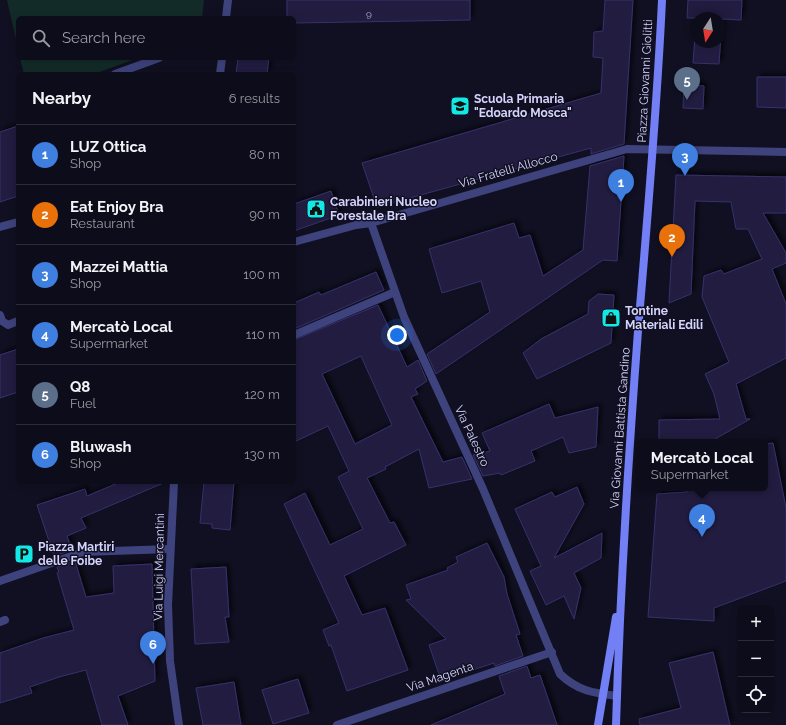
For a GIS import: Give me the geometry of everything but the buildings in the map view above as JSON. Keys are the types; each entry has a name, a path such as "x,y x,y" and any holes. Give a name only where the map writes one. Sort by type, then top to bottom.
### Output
{"main road":[{"name":"Piazza Giovanni Giolitti","path":"653,149 662,0"},
{"name":"Via Giovanni Battista Gandino","path":"616,725 621,589 653,149"},
{"name":"Via Giovanni Battista Gandino","path":"598,725 602,694 621,589"}],"street":[{"path":"226,16 228,0"},
{"path":"120,72 154,60"},
{"path":"220,72 222,60"},
{"name":"Via Fratelli Allocco","path":"371,223 626,148 653,149"},
{"name":"Piazza Giovanni Giolitti","path":"653,149 786,152"},
{"path":"0,227 16,223"},
{"path":"296,241 356,225 371,223"},
{"name":"Via Palestro","path":"371,223 404,317 483,489 560,674 578,688 617,696"},
{"path":"296,334 395,292"},
{"path":"0,315 2,321 8,324 16,322"},
{"name":"Via Luigi Mercantini","path":"174,484 168,605 170,661 179,725"},
{"path":"0,581 83,552 170,549"},
{"name":"Via Magenta","path":"337,725 552,652"}],"green space":[{"path":"7,0 204,0 202,16 16,16 16,39"},
{"path":"20,60 132,60 100,72 24,72"}],"place":[{"name":"Q8","path":"687,100"},
{"name":"Scuola Primaria \"Edoardo Mosca\"","path":"460,106"},
{"name":"Mazzei Mattia","path":"685,176"},
{"name":"LUZ Ottica","path":"621,202"},
{"name":"Carabinieri Nucleo Forestale Bra","path":"316,209"},
{"name":"Eat Enjoy Bra","path":"672,257"},
{"name":"Tontine Materiali Edili","path":"611,318"},
{"name":"Mercatò Local","path":"702,537"},
{"name":"Piazza Martiri delle Foibe","path":"24,554"},
{"name":"Bluwash","path":"153,664"}]}
